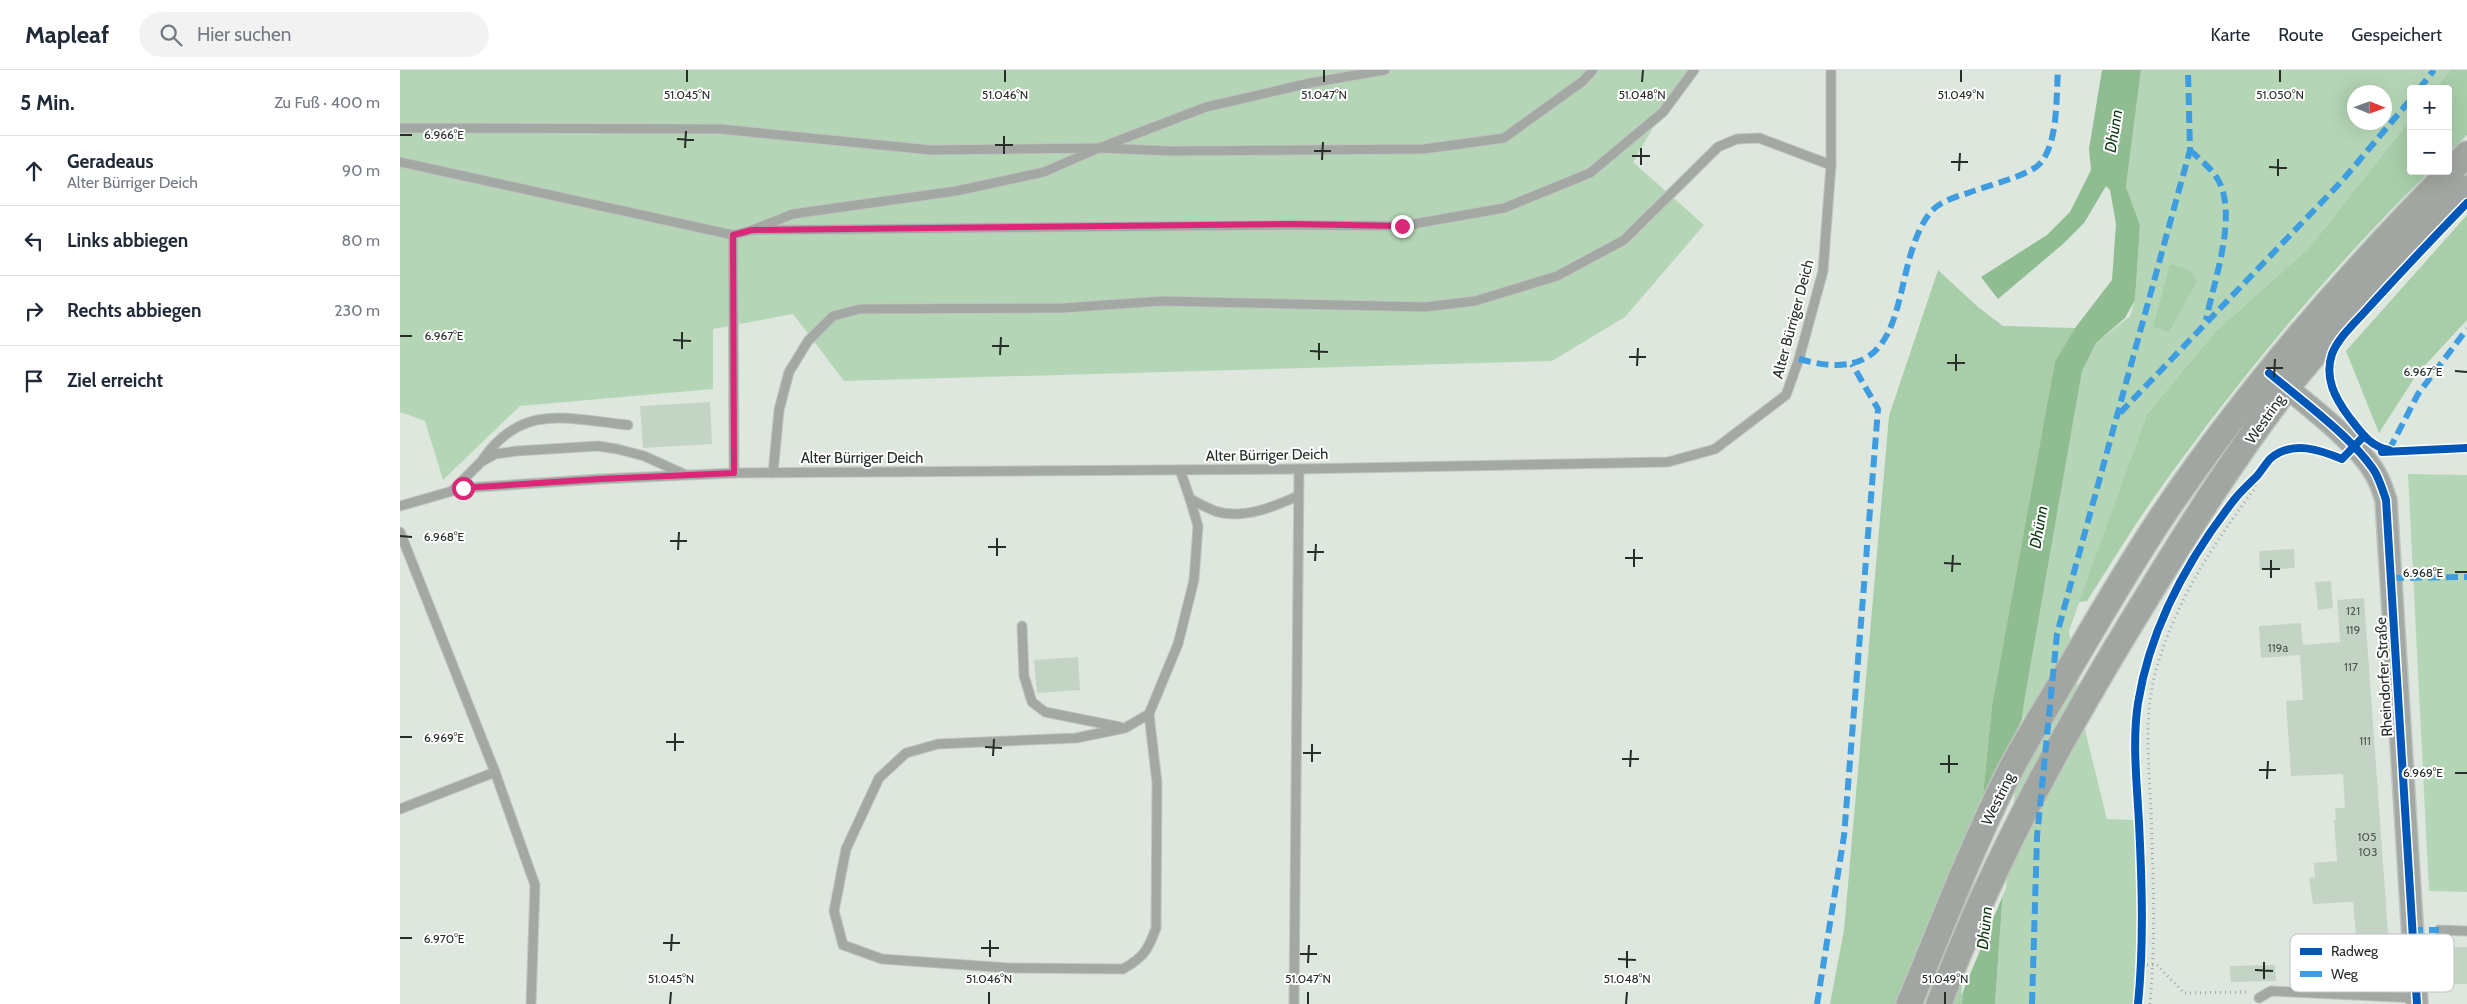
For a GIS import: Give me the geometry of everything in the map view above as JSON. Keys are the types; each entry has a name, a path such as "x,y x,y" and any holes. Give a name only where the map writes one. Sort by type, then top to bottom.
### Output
{"main road":[{"path":"2278,380 2402,220 2467,154"},
{"name":"Westring","path":"1910,1004 1971,855 2006,779 2106,604 2167,509 2278,380 2361,301 2467,188"},
{"name":"Westring","path":"1939,1004 1982,900 2018,823 2098,677 2278,380"}],"street":[{"name":"Rheindorfer Straße","path":"2278,380 2368,462 2376,473 2386,500 2413,934"}],"lane":[{"path":"400,162 733,235 752,230 793,214 956,191 1044,172 1099,148 1206,107 1310,83 1385,70"},
{"path":"400,128 720,129 931,150 1099,148 1171,151 1424,149 1504,138 1584,81 1593,70"},
{"path":"752,230 1290,224 1402,226 1504,208 1590,173 1663,112 1694,70"},
{"name":"Alter Bürriger Deich","path":"400,506 463,488 686,475 734,473 1298,469 1668,462 1715,449 1786,395 1799,359 1823,271 1831,165 1831,70"},
{"path":"773,473 779,410 789,372 808,341 833,316 860,309 1063,308 1162,301 1425,307 1475,301 1557,276 1624,240 1680,187 1718,147 1737,139 1759,138 1831,165"},
{"path":"733,235 734,473"},
{"path":"451,492 481,462 495,442 514,428 535,419 557,418 628,426"},
{"path":"481,462 495,454 598,446 644,456 686,475"},
{"path":"1294,1004 1298,469"},
{"path":"1149,714 1125,728 1076,738 938,744 906,753 879,778 846,849 834,911 843,945 882,959 1009,968 1123,969 1138,960 1149,948 1156,928 1157,783 1149,714 1178,644 1194,580 1198,526 1180,470"},
{"path":"1190,499 1216,512 1242,514 1272,507 1298,496"},
{"path":"400,532 495,772 535,884 531,1004"},
{"path":"1022,626 1024,676 1032,702 1046,712 1125,728"},
{"path":"400,809 495,772"},
{"path":"2439,930 2467,931"},
{"path":"2259,998 2271,991"},
{"name":"Rheindorfer Straße","path":"2271,991 2417,1001"}],"path":[{"path":"2247,483 2256,477"},
{"path":"2150,1004 2153,965 2154,894 2148,753 2150,704 2154,679 2169,629 2188,587 2255,488 2256,477"},
{"path":"2141,974 2142,956"},
{"path":"2142,965 2158,966 2170,976 2184,993 2271,991"}],"shaded area":[{"path":"400,70 1687,70 1633,162 1704,225 1625,317 1552,361 844,381 793,314 713,329 713,389 520,406 443,480 425,421 400,412"},
{"path":"2141,70 2450,70 2438,85 2407,85 2407,124 2309,248 2216,331 2147,414 2069,631 2086,734 2107,819 2134,820 2139,912 2134,1004 1995,1004 2007,832 2024,703 2082,370 2096,343 2130,316 2135,300 2140,225 2126,187"},
{"path":"2450,70 2467,70 2467,135 2452,149 2452,85 2438,85"},
{"path":"2407,124 2407,175 2426,175 2357,246 2254,365 2160,489 2087,601 2079,602 2147,414 2216,331 2309,248"},
{"path":"2467,215 2467,320 2417,374 2379,433 2346,351"},
{"path":"2170,264 2188,269 2197,281 2169,332 2153,327"},
{"path":"1938,270 1978,307 2003,326 2075,328 2055,361 1992,705 1962,1004 1830,1004 1844,930 1889,416"},
{"path":"2408,474 2467,475 2467,892 2429,891"}],"water":[{"name":"Dhünn","path":"2102,70 2141,70 2126,187 2140,225 2135,300 2125,318 2096,343 2082,371 2024,703 2007,832 1995,1004 1962,1004 1992,705 2055,361 2075,328 2112,280 2116,224 2110,190 2106,186 2084,223 2063,244 1998,299 1981,277 2047,235 2070,212 2091,170 2089,149"}],"pier":[{"path":"2025,714 2010,832 2006,888 1961,996 1980,803"}],"building":[{"path":"710,402 712,444 643,448 640,406"},
{"path":"2294,549 2295,568 2260,570 2259,551"},
{"path":"2331,581 2333,608 2318,610 2315,582"},
{"path":"2364,598 2388,934 2356,934 2353,902 2313,904 2309,878 2315,877 2314,863 2337,861 2334,820 2336,820 2335,808 2345,808 2343,774 2291,776 2286,701 2303,700 2300,655 2261,658 2259,626 2301,623 2303,645 2340,642 2337,600"},
{"path":"1078,657 1080,690 1037,693 1034,660"},
{"path":"2454,947 2467,947 2467,984 2454,984"},
{"path":"2275,965 2276,981 2231,982 2230,966"}],"marked path":[{"path":"1799,359 1837,365 1864,359 1882,344 1893,321 1916,239 1929,214 1947,200 2017,176 2033,169 2041,162 2048,151 2052,139 2058,70"},
{"path":"2032,1004 2037,837 2057,634 2190,150 2188,70"},
{"path":"2422,85 2434,70"},
{"path":"2120,413 2341,182 2407,104"},
{"path":"2190,150 2217,178 2223,193 2226,209 2223,248 2206,320"},
{"path":"2389,450 2418,394 2467,329"},
{"path":"1817,1004 1844,836 1878,409 1852,364"},
{"path":"2392,578 2467,577"},
{"path":"2411,930 2439,930"}],"cycle path":[{"path":"2389,450 2376,445 2366,438 2339,403 2330,379 2329,371 2332,354 2349,328 2467,203"},
{"path":"2269,373 2325,419 2354,446 2375,472 2386,500 2413,934"},
{"path":"2138,1004 2142,914 2135,733 2138,703 2144,675 2162,621 2173,596 2201,546 2234,500 2271,458 2288,449 2306,448 2342,459 2364,436"},
{"path":"2382,452 2467,448"},
{"path":"2416,992 2417,1004"}],"route":[{"path":"463,488 734,473 733,235 752,230 1290,224 1402,226"}]}
